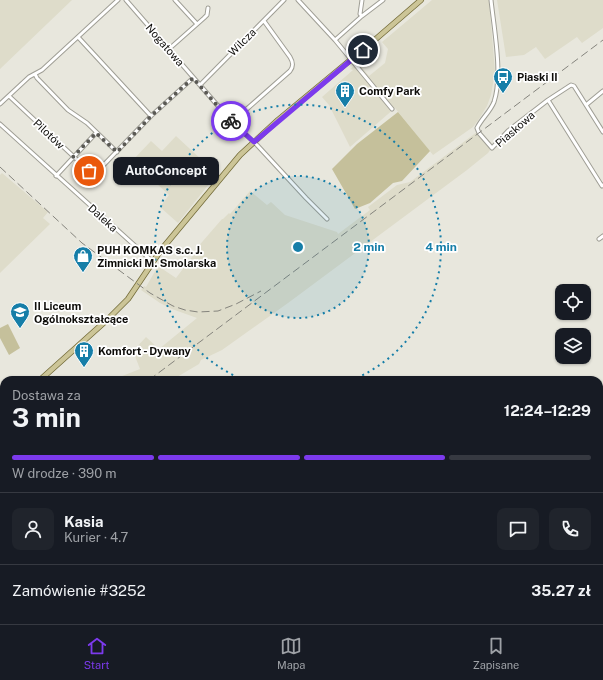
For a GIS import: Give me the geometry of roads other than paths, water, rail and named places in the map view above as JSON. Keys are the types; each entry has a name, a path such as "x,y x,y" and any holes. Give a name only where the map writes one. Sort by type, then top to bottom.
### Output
{"main road":[{"path":"44,376 121,307 139,285 153,262 174,234 240,155 421,0"}],"street":[{"path":"0,104 29,77 42,70 118,0"},
{"name":"Nogatowa","path":"126,0 232,122 254,142 306,198 327,218"},
{"path":"175,0 197,24"},
{"name":"Wilcza","path":"200,85 284,0"},
{"path":"298,0 335,40 392,109"},
{"path":"362,0 360,14 362,16"},
{"path":"335,40 362,16 384,0"},
{"name":"Piaskowa","path":"491,0 499,78 494,100 488,112 477,126 477,130 492,148 508,131 571,84 574,86 586,105"},
{"path":"169,49 207,15 208,8"},
{"path":"232,122 292,68 293,61 264,20"},
{"path":"78,37 151,116"},
{"path":"35,74 37,78 68,110 87,123 117,152"},
{"path":"92,176 151,116 193,78"},
{"path":"603,91 586,105 603,132"},
{"name":"Pilotów","path":"9,96 89,171"},
{"path":"548,100 602,186 603,185"},
{"name":"Daleka","path":"0,124 153,262"},
{"path":"56,176 96,133"},
{"path":"599,239 603,236"}],"railway":[{"path":"154,376 603,40"},
{"path":"0,167 82,243 150,293 173,306 198,312 218,311 236,304 261,291"}],"place":[{"name":"Piaski II","path":"503,94"},
{"name":"Comfy Park","path":"345,108"},
{"name":"AutoConcept","path":"89,171"},
{"name":"PUH KOMKAS s.c. J. Zimnicki M. Smolarska","path":"83,273"},
{"name":"II Liceum Ogólnokształcące","path":"20,329"},
{"name":"Komfort - Dywany","path":"84,368"}]}
